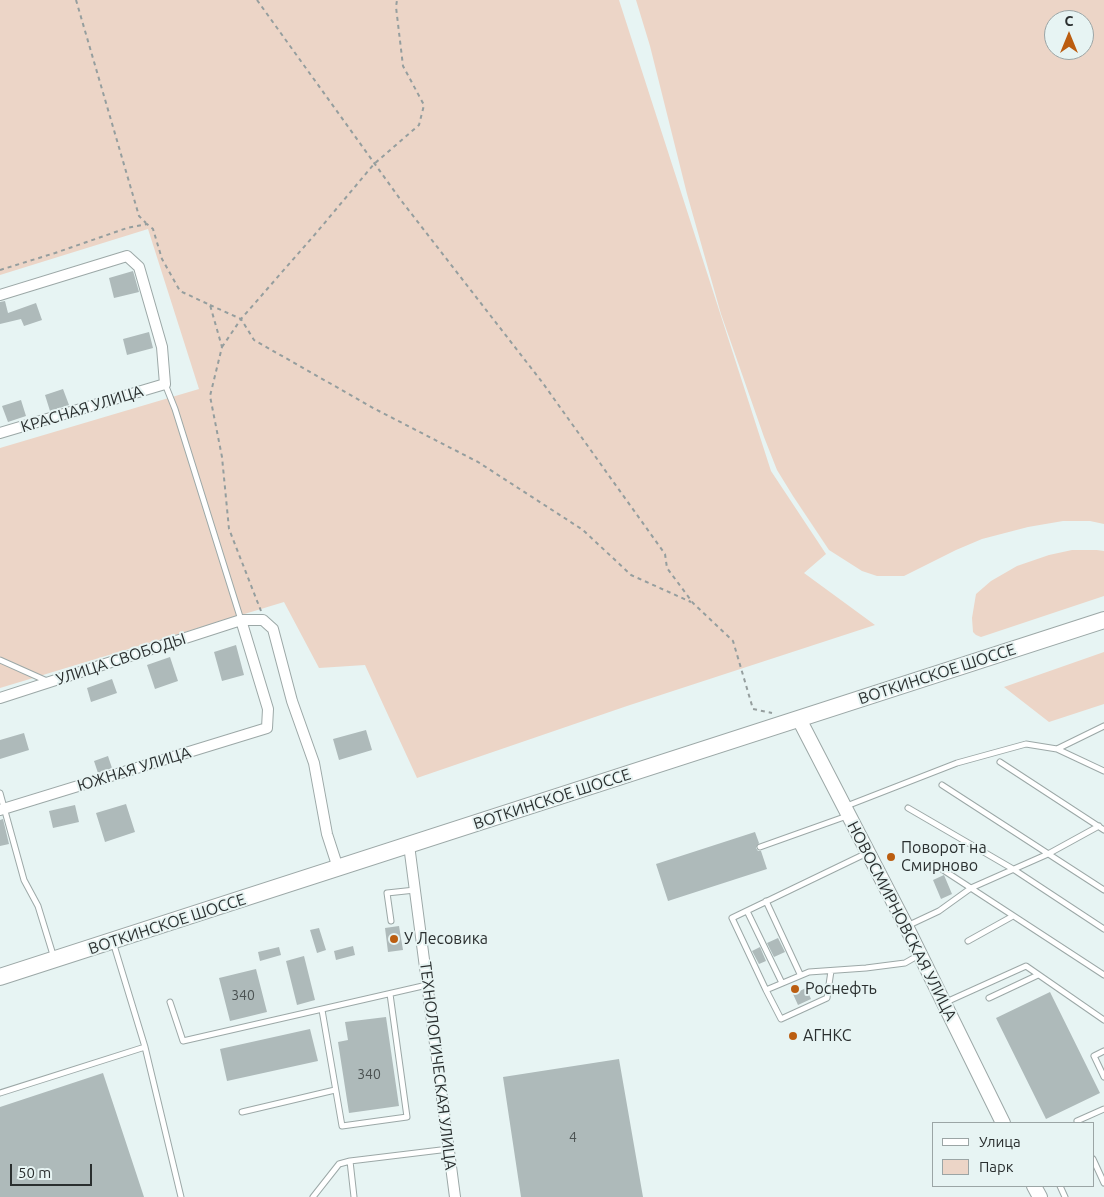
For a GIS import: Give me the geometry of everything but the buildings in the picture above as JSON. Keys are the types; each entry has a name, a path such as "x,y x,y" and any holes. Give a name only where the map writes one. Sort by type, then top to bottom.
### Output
{"main road":[{"name":"ВОТКИНСКОЕ ШОССЕ","path":"0,978 1104,620"}],"street":[{"path":"0,295 128,256 139,267 142,276 162,347 165,384"},
{"name":"КРАСНАЯ УЛИЦА","path":"0,433 165,384"},
{"name":"УЛИЦА СВОБОДЫ","path":"0,698 242,620 263,620"},
{"name":"ЮЖНАЯ УЛИЦА","path":"2,809 268,728 268,709 242,620"},
{"path":"263,620 273,629 292,701 314,763 327,834 338,868"},
{"name":"НОВОСМИРНОВСКАЯ УЛИЦА","path":"798,719 906,926 1003,1122"},
{"name":"ТЕХНОЛОГИЧЕСКАЯ УЛИЦА","path":"409,845 455,1197"}],"lane":[{"path":"165,384 175,409 242,620"},
{"path":"0,660 49,683"},
{"path":"1057,749 1104,726"},
{"path":"760,847 958,763 1026,744 1057,749 1104,771"},
{"path":"1000,762 1102,828"},
{"path":"942,786 1104,890"},
{"path":"0,793 2,809 24,880 38,906 55,960"},
{"path":"908,808 1013,869 1104,929"},
{"path":"906,926 939,911 971,888 1102,828"},
{"path":"831,970 828,998 781,1019 732,918 868,852"},
{"path":"934,864 1104,976"},
{"path":"390,921 387,893 415,890"},
{"path":"766,902 800,974"},
{"path":"747,911 782,983"},
{"path":"968,941 1013,916"},
{"path":"112,941 145,1048 181,1197"},
{"path":"766,990 800,974 905,963 920,955"},
{"path":"944,1003 1026,966 1104,1020"},
{"path":"989,998 1038,975"},
{"path":"170,1002 183,1041 428,985"},
{"path":"322,1010 342,1126 407,1117 390,994"},
{"path":"0,1093 145,1048"},
{"path":"1104,1052 1094,1056 1104,1077"},
{"path":"242,1112 335,1090"},
{"path":"1078,1122 1104,1109"},
{"path":"313,1197 339,1164 448,1149"},
{"path":"350,1161 354,1197"},
{"path":"1094,1162 1104,1183"}],"path":[{"path":"76,0 139,216 153,230 162,259 180,291 241,319 254,340 375,408 478,462 584,530 631,574 693,603"},
{"path":"257,0 400,199 542,382 665,554 667,568 693,603 733,641 753,709 798,719"},
{"path":"263,620 258,600 229,529 222,457 210,396 222,347 241,319 318,232 374,164 420,125 424,105 403,66 396,7 397,0"},
{"path":"0,270 127,228 147,224"},
{"path":"210,305 222,347"}],"green space":[{"path":"0,0 619,0 771,471 826,554 804,573 875,625 627,706 417,778 365,665 319,668 284,602 0,688 0,448 199,389 148,229 0,275"},
{"path":"636,0 1104,0 1104,524 1090,521 1063,521 1028,527 982,539 904,576 877,576 862,571 829,550 777,470 721,314 687,194 650,46"},
{"path":"1072,550 1104,551 1104,596 981,637 973,632 972,618 976,594 991,581 1017,566 1049,555"},
{"path":"1104,652 1104,704 1049,722 1004,687"}],"place":[{"name":"Поворот на Смирново","path":"891,857"},
{"name":"У Лесовика","path":"394,939"},
{"name":"Роснефть","path":"795,989"},
{"name":"АГНКС","path":"793,1036"}]}
